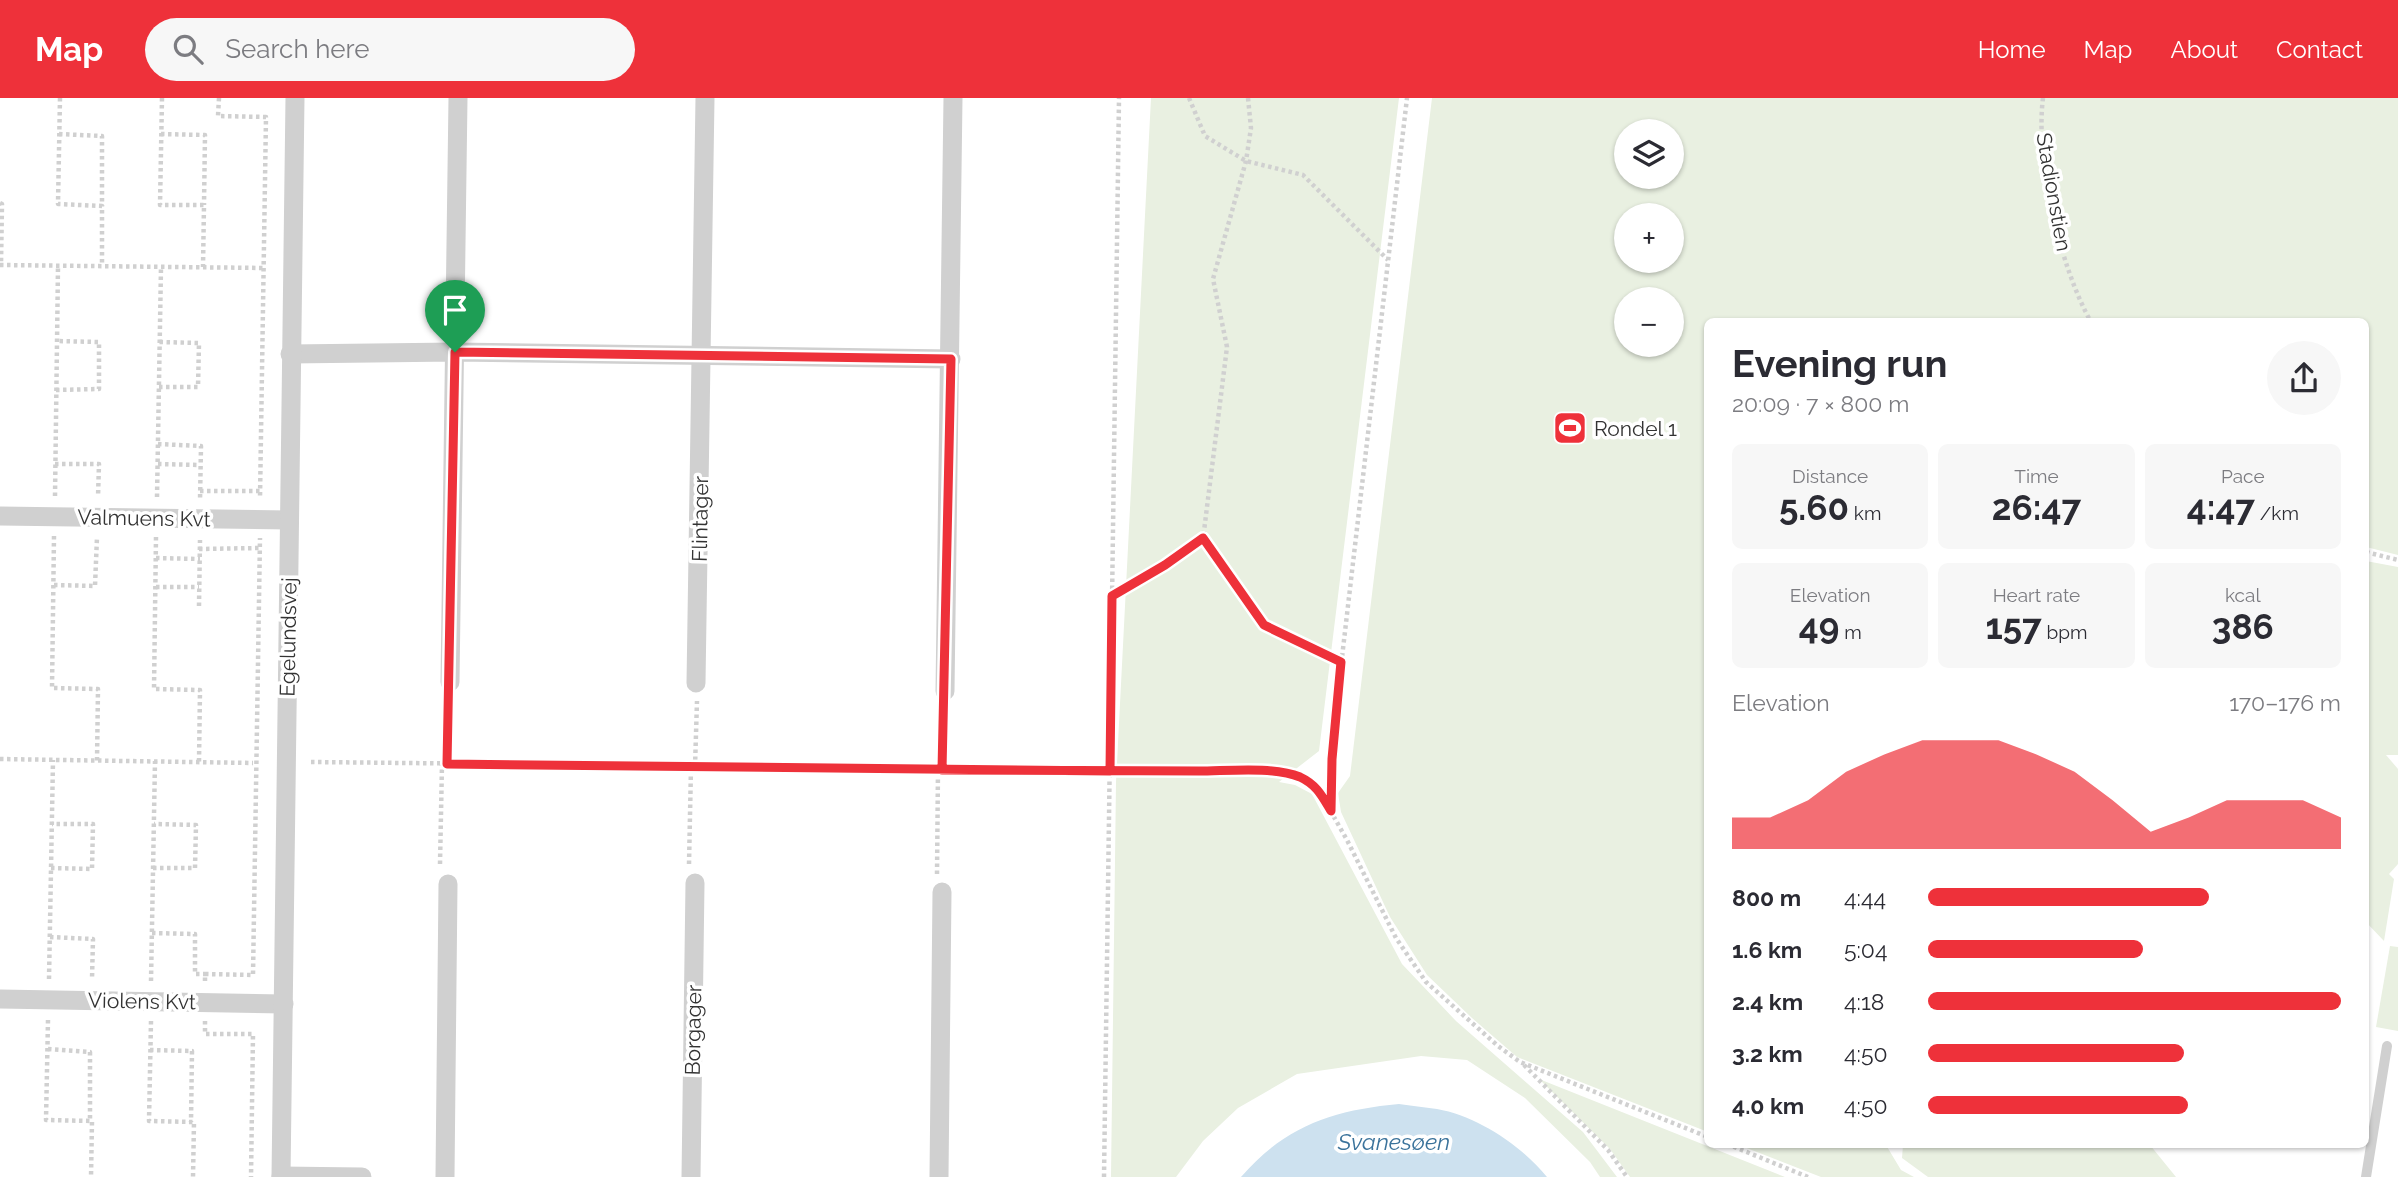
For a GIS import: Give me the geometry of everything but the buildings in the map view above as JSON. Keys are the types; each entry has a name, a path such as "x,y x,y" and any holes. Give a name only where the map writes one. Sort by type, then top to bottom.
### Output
{"street":[{"name":"Egelundsvej","path":"281,1177 295,98"},
{"path":"450,682 458,98"},
{"name":"Flintager","path":"696,683 705,98"},
{"path":"945,691 953,98"},
{"path":"290,354 455,352 951,359"},
{"name":"Valmuens Kvt","path":"0,516 289,520"},
{"name":"Borgager","path":"691,1177 695,883"},
{"path":"445,1177 448,884"},
{"path":"939,1177 942,892"},
{"name":"Violens Kvt","path":"0,999 284,1004"},
{"path":"281,1177 362,1177"}],"lane":[{"path":"2366,1177 2387,1046"}],"path":[{"path":"60,98 58,204 102,206"},
{"path":"162,98 160,205 204,205"},
{"path":"152,933 195,934 195,974 253,975 266,117 218,116 219,98"},
{"path":"1104,1177 1119,98"},
{"path":"1189,98 1205,136 1246,161 1303,175 1388,260"},
{"path":"1248,98 1251,128 1246,161 1213,278 1227,346 1203,538 1264,625 1341,662"},
{"path":"1331,811 1332,759 1341,662 1407,98"},
{"name":"Stadionstien","path":"2043,98 2041,114 2046,175 2060,248 2089,318"},
{"path":"59,134 102,136 102,266"},
{"path":"161,134 205,135 202,267"},
{"path":"0,203 1,265 264,268"},
{"path":"56,390 99,389 99,342 57,341"},
{"path":"159,342 199,343 198,387 159,387"},
{"path":"158,444 201,446 199,607"},
{"path":"54,585 95,586 99,464 55,464"},
{"path":"158,464 200,465"},
{"path":"200,491 260,491"},
{"path":"1112,596 1165,565 1203,538"},
{"path":"199,549 260,548"},
{"path":"2369,553 2398,560"},
{"path":"156,558 200,559"},
{"path":"156,587 199,587"},
{"path":"448,884 440,865 450,682"},
{"path":"695,883 689,869 696,683"},
{"path":"942,892 936,872 945,691"},
{"path":"0,759 253,763"},
{"path":"311,762 1268,772 1298,776 1317,787 1396,938 1426,982 1520,1062 1608,1150 1627,1177"},
{"path":"51,868 92,869 93,824 52,824"},
{"path":"153,868 195,868 196,825 154,824"},
{"path":"50,937 93,939 91,1000"},
{"path":"205,974 205,1034 253,1034 251,1177"},
{"path":"48,1049 90,1052 90,1121"},
{"path":"150,1050 192,1051 191,1122"},
{"path":"1520,1062 1704,1135"},
{"path":"1737,1148 1808,1177"}],"green space":[{"path":"1151,98 1399,98 1319,751 1279,782 1295,785 1312,794 1402,964 1456,1021 1583,1132 1617,1177 1600,1177 1590,1162 1525,1098 1467,1060 1421,1056 1297,1074 1238,1108 1203,1141 1176,1177 1111,1177 1116,782"},
{"path":"1432,98 2398,98 2398,555 2369,548 2369,318 1704,318 1704,1130 1517,1057 1472,1018 1427,975 1390,917 1341,812 1338,793 1350,776"},
{"path":"2369,562 2398,567 2398,755 2386,755 2398,769 2398,864 2389,874 2394,879 2384,941 2369,925"},
{"path":"2390,946 2398,947 2398,1031 2376,1027"},
{"path":"1539,1079 1704,1145 1704,1148 1712,1148 1785,1177 1630,1177 1610,1149"},
{"path":"1747,1148 1888,1148 1901,1170 1914,1177 1821,1177"},
{"path":"1903,1148 2152,1148 2176,1177 1928,1177 1902,1158"}],"water":[{"name":"Svanesøen","path":"1399,1104 1437,1109 1483,1125 1511,1143 1547,1177 1241,1177 1275,1145 1312,1124 1353,1111"}],"place":[{"name":"Rondel 1","path":"1570,428"}],"route":[{"path":"455,352 447,764 942,770 1110,771 1112,596 1165,565 1203,538 1264,625 1341,662 1332,759 1331,811 1317,787 1298,776 1268,772 942,770 951,359 455,352"}]}
